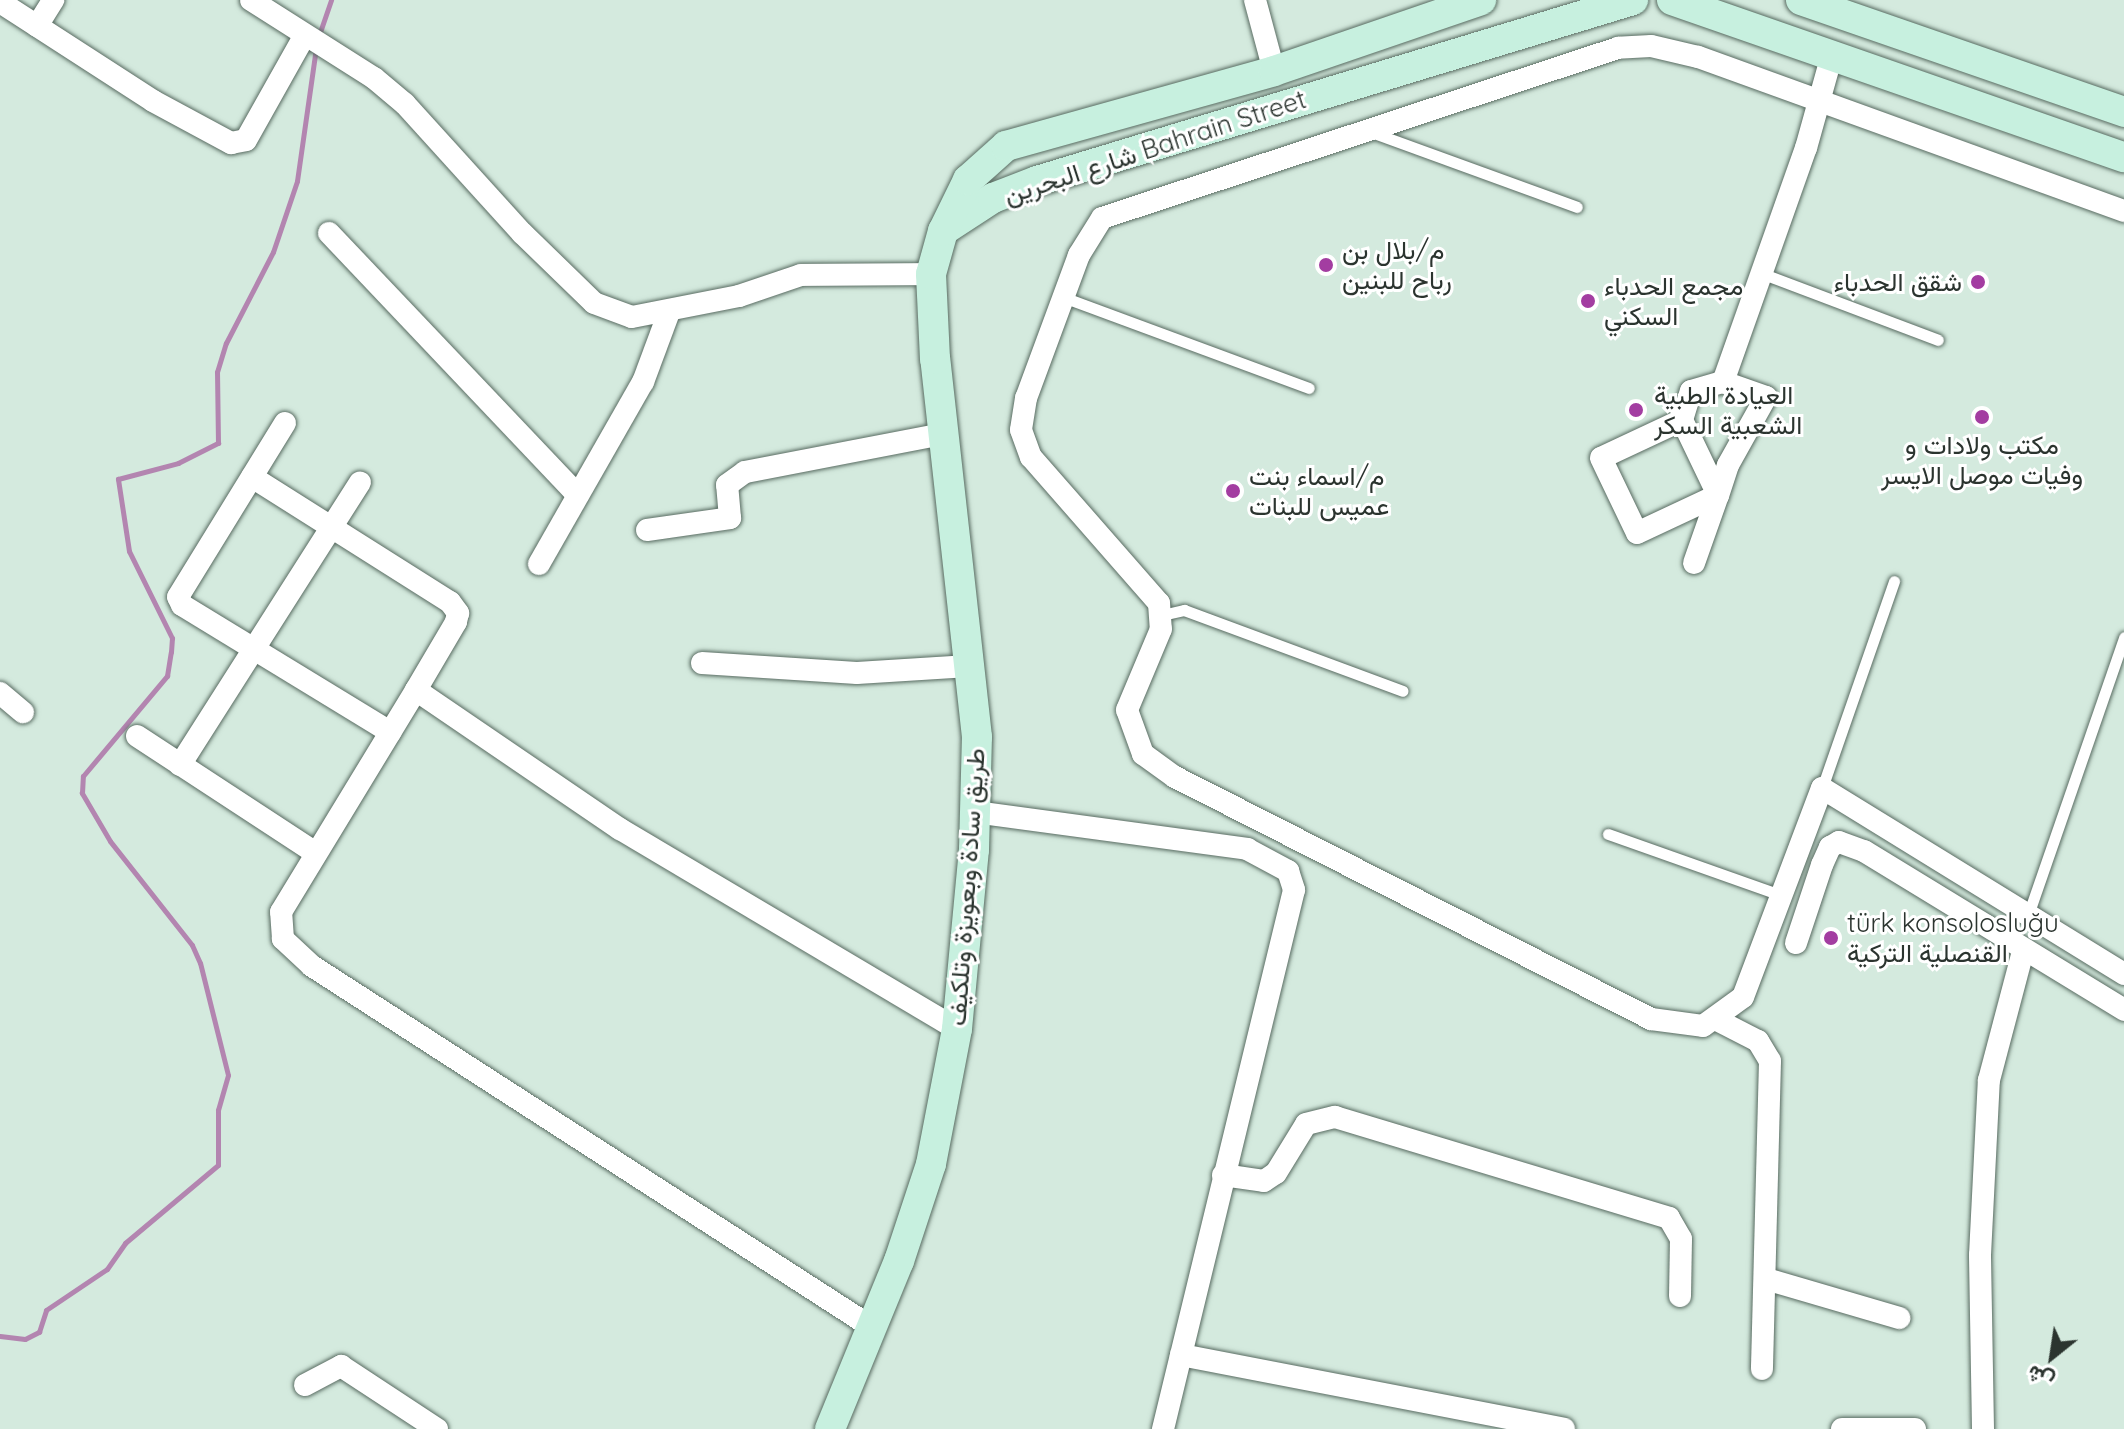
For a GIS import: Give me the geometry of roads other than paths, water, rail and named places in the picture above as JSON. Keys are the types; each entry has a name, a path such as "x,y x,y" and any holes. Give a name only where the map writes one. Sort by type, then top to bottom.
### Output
{"main road":[{"name":"شارع البحرين Bahrain Street","path":"943,231 968,180 993,154 1074,126 1274,71 1481,0"},
{"name":"شارع البحرين Bahrain Street","path":"943,231 993,198 1079,169 1633,0"},
{"path":"1672,0 2124,157"},
{"path":"1801,0 2124,112"},
{"path":"1452,10 1445,29 1448,37 1468,49"},
{"path":"2015,118 2001,105 2001,92 2009,81 2028,78"},
{"path":"1074,126 1060,153 1079,169"},
{"name":"طريق سادة وبعويزة وتلكيف","path":"830,1429 873,1328 931,1164 957,1029 975,812 977,737 943,434 931,274 943,231"}],"street":[{"path":"37,26 53,0"},
{"path":"251,0 347,60 405,104 522,233 594,303 632,317 669,312 801,275 931,274"},
{"path":"1255,0 1274,71"},
{"path":"0,2 153,101 238,144 246,140 308,37"},
{"path":"2124,211 1818,104 1698,57 1632,45 1114,211 1087,238 1022,413 1025,444 1143,580 1162,615 1158,641 1127,710 1135,740 1157,767 1651,1019 1688,1027 1717,1020 1751,981 1822,788 2124,974"},
{"path":"1723,382 1832,55"},
{"path":"329,233 578,495"},
{"path":"539,564 643,382 669,312"},
{"path":"1694,563 1718,495 1728,465 1766,397 1723,382 1691,391 1682,420 1718,495"},
{"path":"1682,420 1601,458 1637,533 1718,495"},
{"path":"285,423 178,597 182,605 390,732"},
{"path":"647,530 730,518 727,485 745,472 943,434"},
{"path":"252,477 450,602 458,613 416,690 281,912 283,939 312,966 873,1328"},
{"path":"180,765 360,482"},
{"path":"702,663 857,673 969,666"},
{"path":"416,690 620,829 957,1029"},
{"path":"0,693 23,712"},
{"path":"137,736 316,853"},
{"path":"975,812 1247,849 1288,871 1294,890 1163,1429"},
{"path":"1796,943 1822,865 1830,847 1839,842 1864,851 2124,1010"},
{"path":"1983,1429 1980,1255 1989,1080 2023,951"},
{"path":"1717,1020 1758,1041 1770,1061 1762,1369"},
{"path":"1223,1175 1264,1181 1276,1173 1306,1124 1335,1117 1669,1218 1681,1239 1680,1296"},
{"path":"1766,1279 1899,1318"},
{"path":"1181,1355 1564,1429"},
{"path":"305,1385 341,1366 437,1429"},
{"path":"1842,1429 1915,1429"}],"lane":[{"path":"1363,129 1577,207"},
{"path":"1761,273 1938,340"},
{"path":"1063,297 1309,388"},
{"path":"1822,788 1894,581"},
{"path":"1162,615 1184,610 1403,691"},
{"path":"2028,916 2124,637"},
{"path":"1608,834 1783,896"}],"waterway":[{"path":"319,35 331,0"},
{"path":"0,1336 25,1339 39,1332 46,1310 107,1269 125,1243 218,1165 218,1110 228,1075 200,963 192,945 110,841 82,793 83,776 167,676 171,652 172,638 129,551 118,479 178,463 218,443 217,372 226,343 273,252 297,181 316,48"}],"place":[{"name":"م/بلال بن رباح للبنين","path":"1326,265"},
{"name":"شقق الحدباء","path":"1978,282"},
{"name":"مجمع الحدباء السكني","path":"1588,301"},
{"name":"العيادة الطبية الشعبية السكر","path":"1636,410"},
{"name":"مكتب ولادات و وفيات موصل الايسر","path":"1982,417"},
{"name":"م/اسماء بنت عميس للبنات","path":"1233,491"},
{"name":"türk konsolosluğu القنصلية التركية","path":"1831,938"}]}
